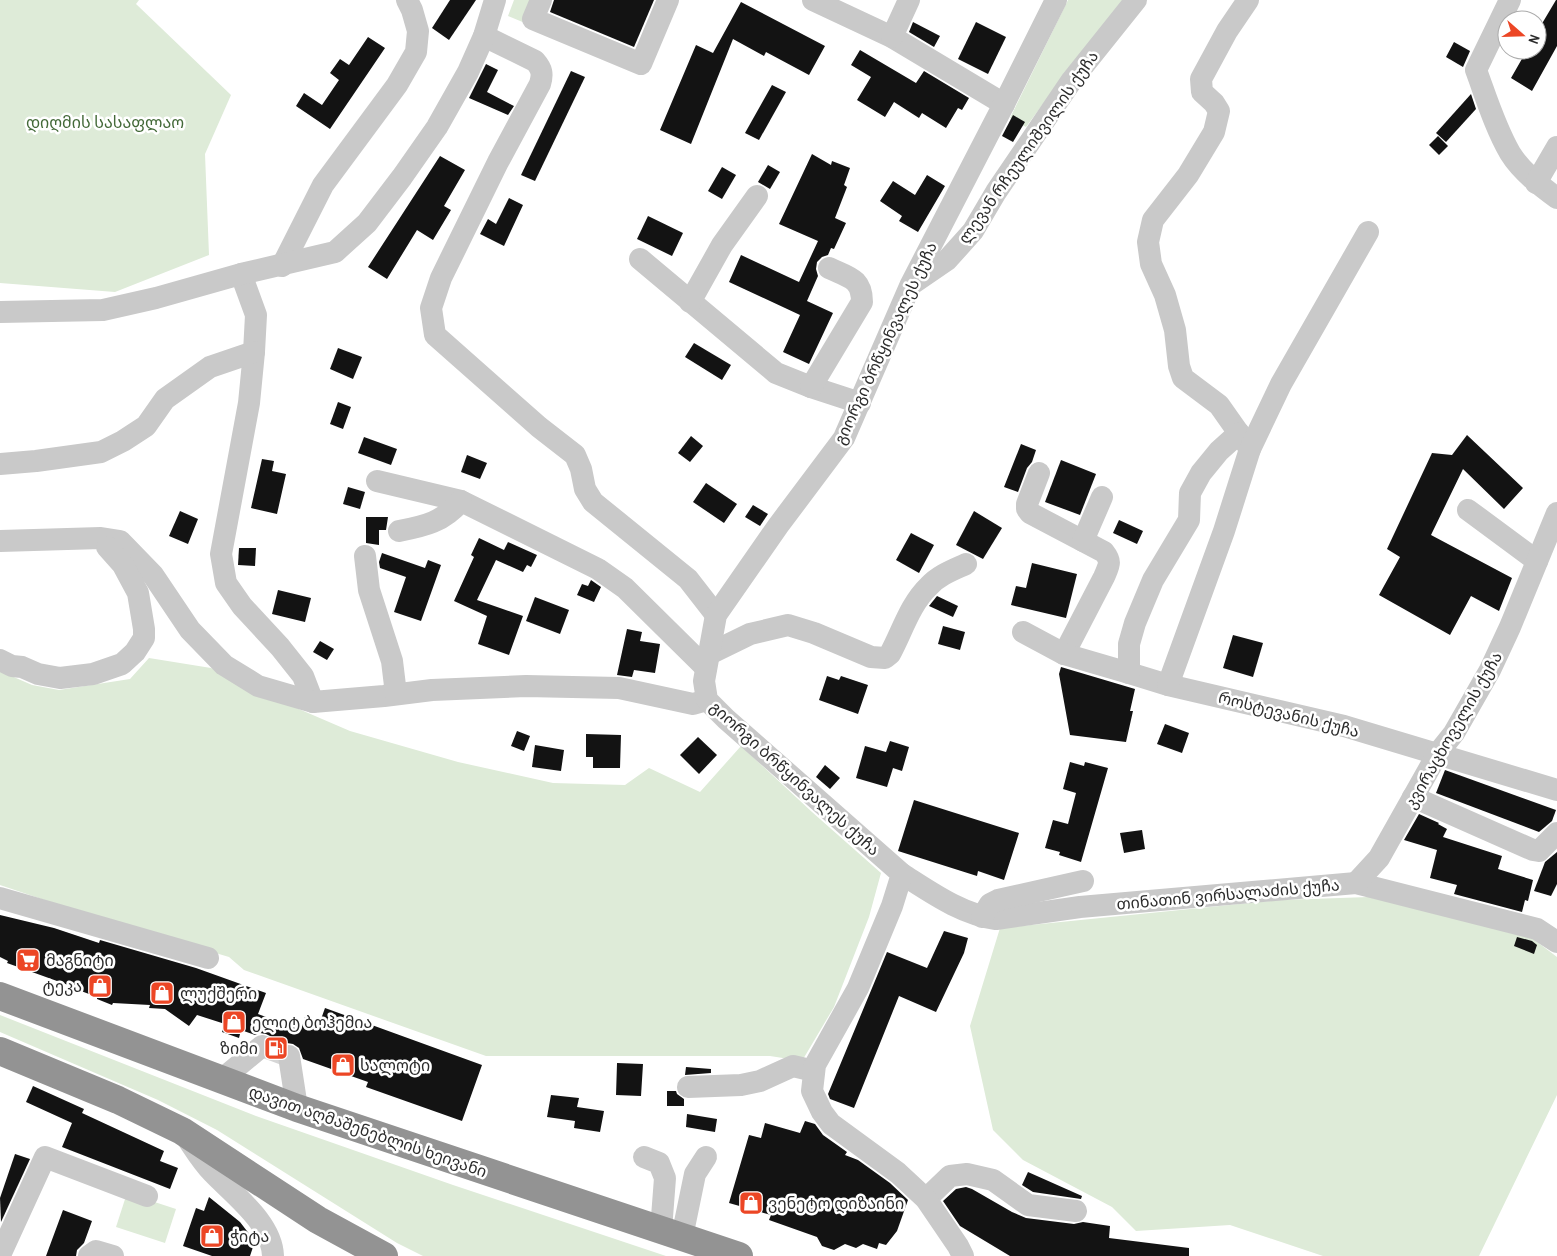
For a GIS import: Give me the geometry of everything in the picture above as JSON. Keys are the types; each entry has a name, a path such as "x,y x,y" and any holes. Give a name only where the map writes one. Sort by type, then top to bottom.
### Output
{"highway":[{"name":"დავით აღმაშენებლის ხეივანი","path":"0,996 297,1108 740,1256"},
{"path":"2,1054 118,1100 182,1131 318,1220 384,1256"}],"street":[{"path":"282,266 323,185 397,85 416,52 418,31 408,0"},
{"path":"0,312 102,310 335,252 367,223 437,127 468,72 484,36 495,0"},
{"path":"541,0 533,19 641,64 668,0"},
{"path":"813,0 892,37 1004,104"},
{"path":"892,37 909,0"},
{"name":"გიორგი ბრწყინვალეს ქუჩა","path":"902,874 726,719 707,700 704,682 716,615 778,526 844,438 911,284 1056,0"},
{"name":"ლევან რჩეულიშვილის ქუჩა","path":"911,284 947,260 973,231 996,192 1072,80 1136,0"},
{"path":"1244,441 1219,405 1182,378 1175,330 1165,295 1151,264 1148,242 1153,220 1188,175 1214,132 1219,111 1202,92 1201,79 1228,30 1248,0"},
{"path":"1510,0 1476,70 1492,115 1510,153 1536,183 1557,198"},
{"path":"484,36 535,61 543,74 540,84 498,162 441,278 431,308 435,335 539,427 575,454 581,469 585,489 594,502 688,580 716,615"},
{"path":"1536,183 1557,147"},
{"path":"690,302 722,245 757,196"},
{"path":"1168,685 1224,531 1244,441 1281,384 1368,232"},
{"path":"640,259 776,373 811,387 860,402"},
{"path":"811,387 862,302 862,290 857,282 829,268"},
{"path":"241,274 256,315 254,352 249,403 221,554 226,583 242,606 280,647 303,676 313,702"},
{"path":"0,464 101,452 146,426 165,399 210,367 254,352"},
{"path":"1129,673 1129,644 1135,623 1153,580 1188,520 1190,493 1201,473 1219,451 1244,441"},
{"path":"1039,473 1027,504 1027,509 1030,513 1083,540 1104,552 1109,558 1109,565 1064,654"},
{"path":"377,481 461,500 598,569 625,588 708,661 750,634 788,625 814,633 871,658 884,658 890,654 916,603 929,585 944,574 966,564"},
{"path":"1083,540 1102,497"},
{"path":"399,531 425,526 440,519 454,509 461,500"},
{"path":"1468,510 1537,561"},
{"name":"კვირაცხოველის ქუჩა","path":"1356,883 1379,858 1438,753 1454,733 1490,670 1510,627 1557,513"},
{"path":"0,660 38,674 60,678 93,674 122,664 135,652 144,638 138,593 124,565 108,549 101,538"},
{"path":"0,541 101,538 120,541 153,575 190,630 224,665 258,686 313,702 432,690 564,686 619,688 693,704 707,700"},
{"path":"365,556 369,590 392,661 396,694"},
{"name":"როსტევანის ქუჩა","path":"1023,632 1064,654 1168,685 1344,726 1557,790"},
{"path":"1413,797 1533,850 1538,851 1557,834"},
{"path":"902,874 892,906 858,988 815,1064 812,1091 822,1112 832,1124 898,1173 926,1199 963,1256"},
{"name":"თინათინ ვირსალაძის ქუჩა","path":"902,874 965,911 982,917 996,919 1080,907 1356,883 1538,929 1557,942"},
{"path":"1006,898 1017,877"},
{"path":"982,917 990,904 1006,898 1083,881"},
{"path":"0,898 208,958"},
{"path":"221,1080 262,1046"},
{"path":"289,1056 297,1108"},
{"path":"688,1087 741,1085 760,1081 793,1066 814,1071"},
{"path":"182,1131 211,1171 266,1231 273,1246 273,1256"},
{"path":"0,1255 44,1157 147,1196"},
{"path":"671,1233 695,1174 706,1157"},
{"path":"644,1158 659,1163 665,1178 671,1233"},
{"path":"926,1199 950,1176 967,1174 993,1180 1028,1205 1076,1211"},
{"path":"89,1256 96,1251 113,1256"}],"green space":[{"name":"დიღმის სასაფლაო","path":"0,0 139,0 136,4 231,95 205,154 209,255 115,292 0,283"},
{"path":"514,0 535,0 525,23 508,16"},
{"path":"1068,0 1124,0 1065,74 1026,127 1010,118"},
{"path":"149,658 211,668 243,685 350,731 458,762 553,783 625,785 649,768 700,792 741,746 881,873 869,917 834,1007 802,1061 770,1056 486,1056 244,970 229,957 89,915 0,885 0,671 32,685 59,690 130,679"},
{"path":"1369,897 1532,938 1557,957 1557,1095 1479,1256 1323,1256 1230,1225 1136,1231 1112,1207 1023,1160 993,1130 970,1026 1000,928 1280,900"},
{"path":"0,1015 256,1116 453,1185 666,1256 423,1256 397,1243 217,1130 158,1100 0,1032"},
{"path":"127,1193 176,1209 165,1243 116,1227"}],"building":[{"path":"450,0 476,0 449,40 432,28"},
{"path":"554,0 654,0 634,47 550,12"},
{"path":"1557,0 1557,46 1532,91 1511,78 1521,60 1547,60 1547,15"},
{"path":"741,2 825,46 809,75 766,52 764,56 733,39 691,144 660,130 696,45 713,53"},
{"path":"913,22 940,36 934,47 909,32"},
{"path":"976,22 1006,37 988,74 958,59"},
{"path":"368,37 385,48 330,129 296,106 304,93 322,105 339,80 330,73 340,59 349,65"},
{"path":"1454,42 1470,51 1463,67 1446,57"},
{"path":"860,50 916,83 924,71 969,98 962,110 958,108 946,128 922,113 919,118 894,102 885,117 857,100 871,77 851,65"},
{"path":"486,64 498,70 487,92 514,106 508,115 469,98"},
{"path":"571,71 585,77 535,181 521,175"},
{"path":"772,85 786,92 759,140 745,133"},
{"path":"1471,94 1476,109 1446,142 1436,133"},
{"path":"1013,115 1025,122 1013,142 1002,136"},
{"path":"1438,136 1448,146 1439,155 1429,145"},
{"path":"812,154 831,165 832,161 850,168 844,185 847,187 835,218 846,223 834,249 831,248 828,255 822,257 817,262 818,276 807,301 833,313 809,364 783,352 800,315 729,282 741,255 799,282 818,241 779,224"},
{"path":"440,156 465,170 444,206 451,210 433,240 417,230 387,279 368,267"},
{"path":"768,165 780,172 770,189 758,182"},
{"path":"722,167 736,175 722,199 708,191"},
{"path":"927,175 945,186 918,232 899,221 902,216 880,201 893,181 915,195"},
{"path":"509,198 523,205 504,246 480,234 488,219 496,224"},
{"path":"648,216 683,233 672,256 637,239"},
{"path":"694,343 731,365 722,380 685,357"},
{"path":"338,348 362,357 353,379 330,369"},
{"path":"338,402 351,407 343,429 330,424"},
{"path":"1467,435 1523,488 1504,509 1463,469 1431,535 1512,578 1499,611 1471,596 1450,635 1379,595 1400,557 1387,549 1432,453 1452,455"},
{"path":"691,436 703,446 690,462 678,453"},
{"path":"364,437 397,449 391,465 358,453"},
{"path":"1021,444 1036,450 1018,492 1004,487"},
{"path":"467,455 487,463 480,479 461,472"},
{"path":"262,459 274,461 272,471 286,474 277,514 251,508"},
{"path":"1061,460 1096,474 1080,515 1045,502"},
{"path":"706,483 737,504 724,523 693,502"},
{"path":"348,487 365,492 360,509 343,504"},
{"path":"753,505 768,514 760,526 745,517"},
{"path":"180,511 198,519 188,544 169,536"},
{"path":"974,511 1002,528 983,559 956,545"},
{"path":"366,517 388,517 386,530 379,530 379,545 366,543"},
{"path":"1119,520 1143,531 1137,544 1113,533"},
{"path":"911,533 934,545 919,573 896,560"},
{"path":"479,538 504,550 508,542 537,555 531,567 527,565 523,572 496,560 477,600 523,616 509,655 478,644 487,616 454,601 474,557 471,555"},
{"path":"239,548 256,548 255,566 238,565"},
{"path":"382,553 425,568 428,560 441,565 421,621 394,612 406,577 380,568 379,562"},
{"path":"1032,563 1077,574 1066,618 1011,605 1016,586 1026,588"},
{"path":"591,580 601,587 594,602 577,595 582,584 588,586"},
{"path":"278,590 311,598 305,622 272,614"},
{"path":"937,596 958,606 953,617 929,606"},
{"path":"535,597 569,610 560,634 526,621"},
{"path":"943,626 965,632 960,650 938,644"},
{"path":"627,629 642,632 640,641 660,644 655,673 634,670 632,677 617,675"},
{"path":"1233,635 1263,643 1253,677 1223,668"},
{"path":"320,641 334,649 327,660 313,652"},
{"path":"1061,667 1135,689 1130,711 1133,711 1126,742 1070,735 1059,674"},
{"path":"827,676 839,680 841,676 868,685 858,714 819,700"},
{"path":"1165,724 1189,733 1182,753 1157,744"},
{"path":"517,731 530,736 524,751 511,746"},
{"path":"586,734 621,735 620,768 593,768 593,757 586,757"},
{"path":"698,737 717,755 699,774 680,755"},
{"path":"890,741 909,747 902,771 893,768 887,787 856,778 865,746 886,752"},
{"path":"535,745 564,750 561,771 532,767"},
{"path":"1070,762 1084,766 1085,762 1108,768 1081,862 1059,855 1060,852 1045,848 1053,820 1068,824 1076,793 1063,789"},
{"path":"825,765 840,778 830,789 816,777"},
{"path":"1445,770 1556,810 1552,821 1539,832 1436,793"},
{"path":"914,800 1019,833 1004,880 978,871 977,876 898,851"},
{"path":"1419,814 1439,823 1447,829 1443,837 1502,856 1498,869 1533,880 1528,901 1525,900 1522,912 1454,894 1457,885 1430,878 1437,850 1404,840"},
{"path":"1142,830 1145,849 1124,853 1120,833"},
{"path":"1557,852 1557,884 1551,896 1534,891 1545,862"},
{"path":"0,915 54,928 99,943 100,940 196,968 266,993 258,1014 301,1030 305,1017 320,1022 325,1008 482,1065 462,1121 366,1087 368,1082 303,1059 299,1048 293,1044 287,1043 280,1046 276,1058 270,1056 274,1050 275,1043 272,1037 266,1034 260,1033 255,1035 241,1030 239,1038 222,1032 225,1024 197,1015 189,1026 165,1009 149,1008 150,1005 113,1003 112,1005 82,990 7,963 8,961 0,957"},
{"path":"944,931 968,938 964,953 936,1012 899,996 854,1108 830,1099 828,1094 887,952 927,968"},
{"path":"1517,937 1532,941 1537,945 1534,954 1514,946"},
{"path":"617,1063 643,1064 641,1096 616,1095"},
{"path":"686,1067 711,1069 711,1073 685,1075"},
{"path":"33,1086 84,1109 82,1113 164,1151 160,1161 178,1168 170,1189 62,1147 72,1123 26,1102"},
{"path":"667,1091 676,1091 684,1099 684,1106 667,1106"},
{"path":"551,1095 579,1098 577,1107 604,1111 600,1132 574,1128 575,1121 547,1117"},
{"path":"687,1114 717,1119 715,1132 686,1127"},
{"path":"805,1121 815,1124 823,1135 847,1152 845,1155 858,1160 890,1183 908,1200 897,1231 886,1245 879,1243 877,1249 863,1244 856,1248 845,1244 834,1250 822,1246 817,1237 769,1220 771,1215 729,1203 749,1135 761,1138 765,1123 800,1133"},
{"path":"15,1154 30,1159 1,1222 0,1198"},
{"path":"1028,1172 1082,1196 1081,1199 1033,1192 1022,1185"},
{"path":"966,1187 1026,1218 1110,1226 1109,1238 1189,1248 1189,1256 1010,1256 960,1226 943,1201 956,1189"},
{"path":"209,1197 240,1222 250,1235 253,1247 250,1256 212,1256 183,1246 196,1208 204,1211"},
{"path":"63,1210 92,1221 84,1243 77,1250 76,1256 46,1256"}],"tunnel":[{"path":"262,1046 289,1056"}],"place":[{"name":"მაგნიტი","path":"28,960"},
{"name":"ტეკა","path":"100,986"},
{"name":"ლუქშერი","path":"162,993"},
{"name":"ელიტ ბოჰემია","path":"234,1022"},
{"name":"ზიმი","path":"276,1048"},
{"name":"სალოტი","path":"343,1065"},
{"name":"ვენეტო დიზაინი","path":"751,1203"},
{"name":"ჭიტა","path":"212,1236"}]}
